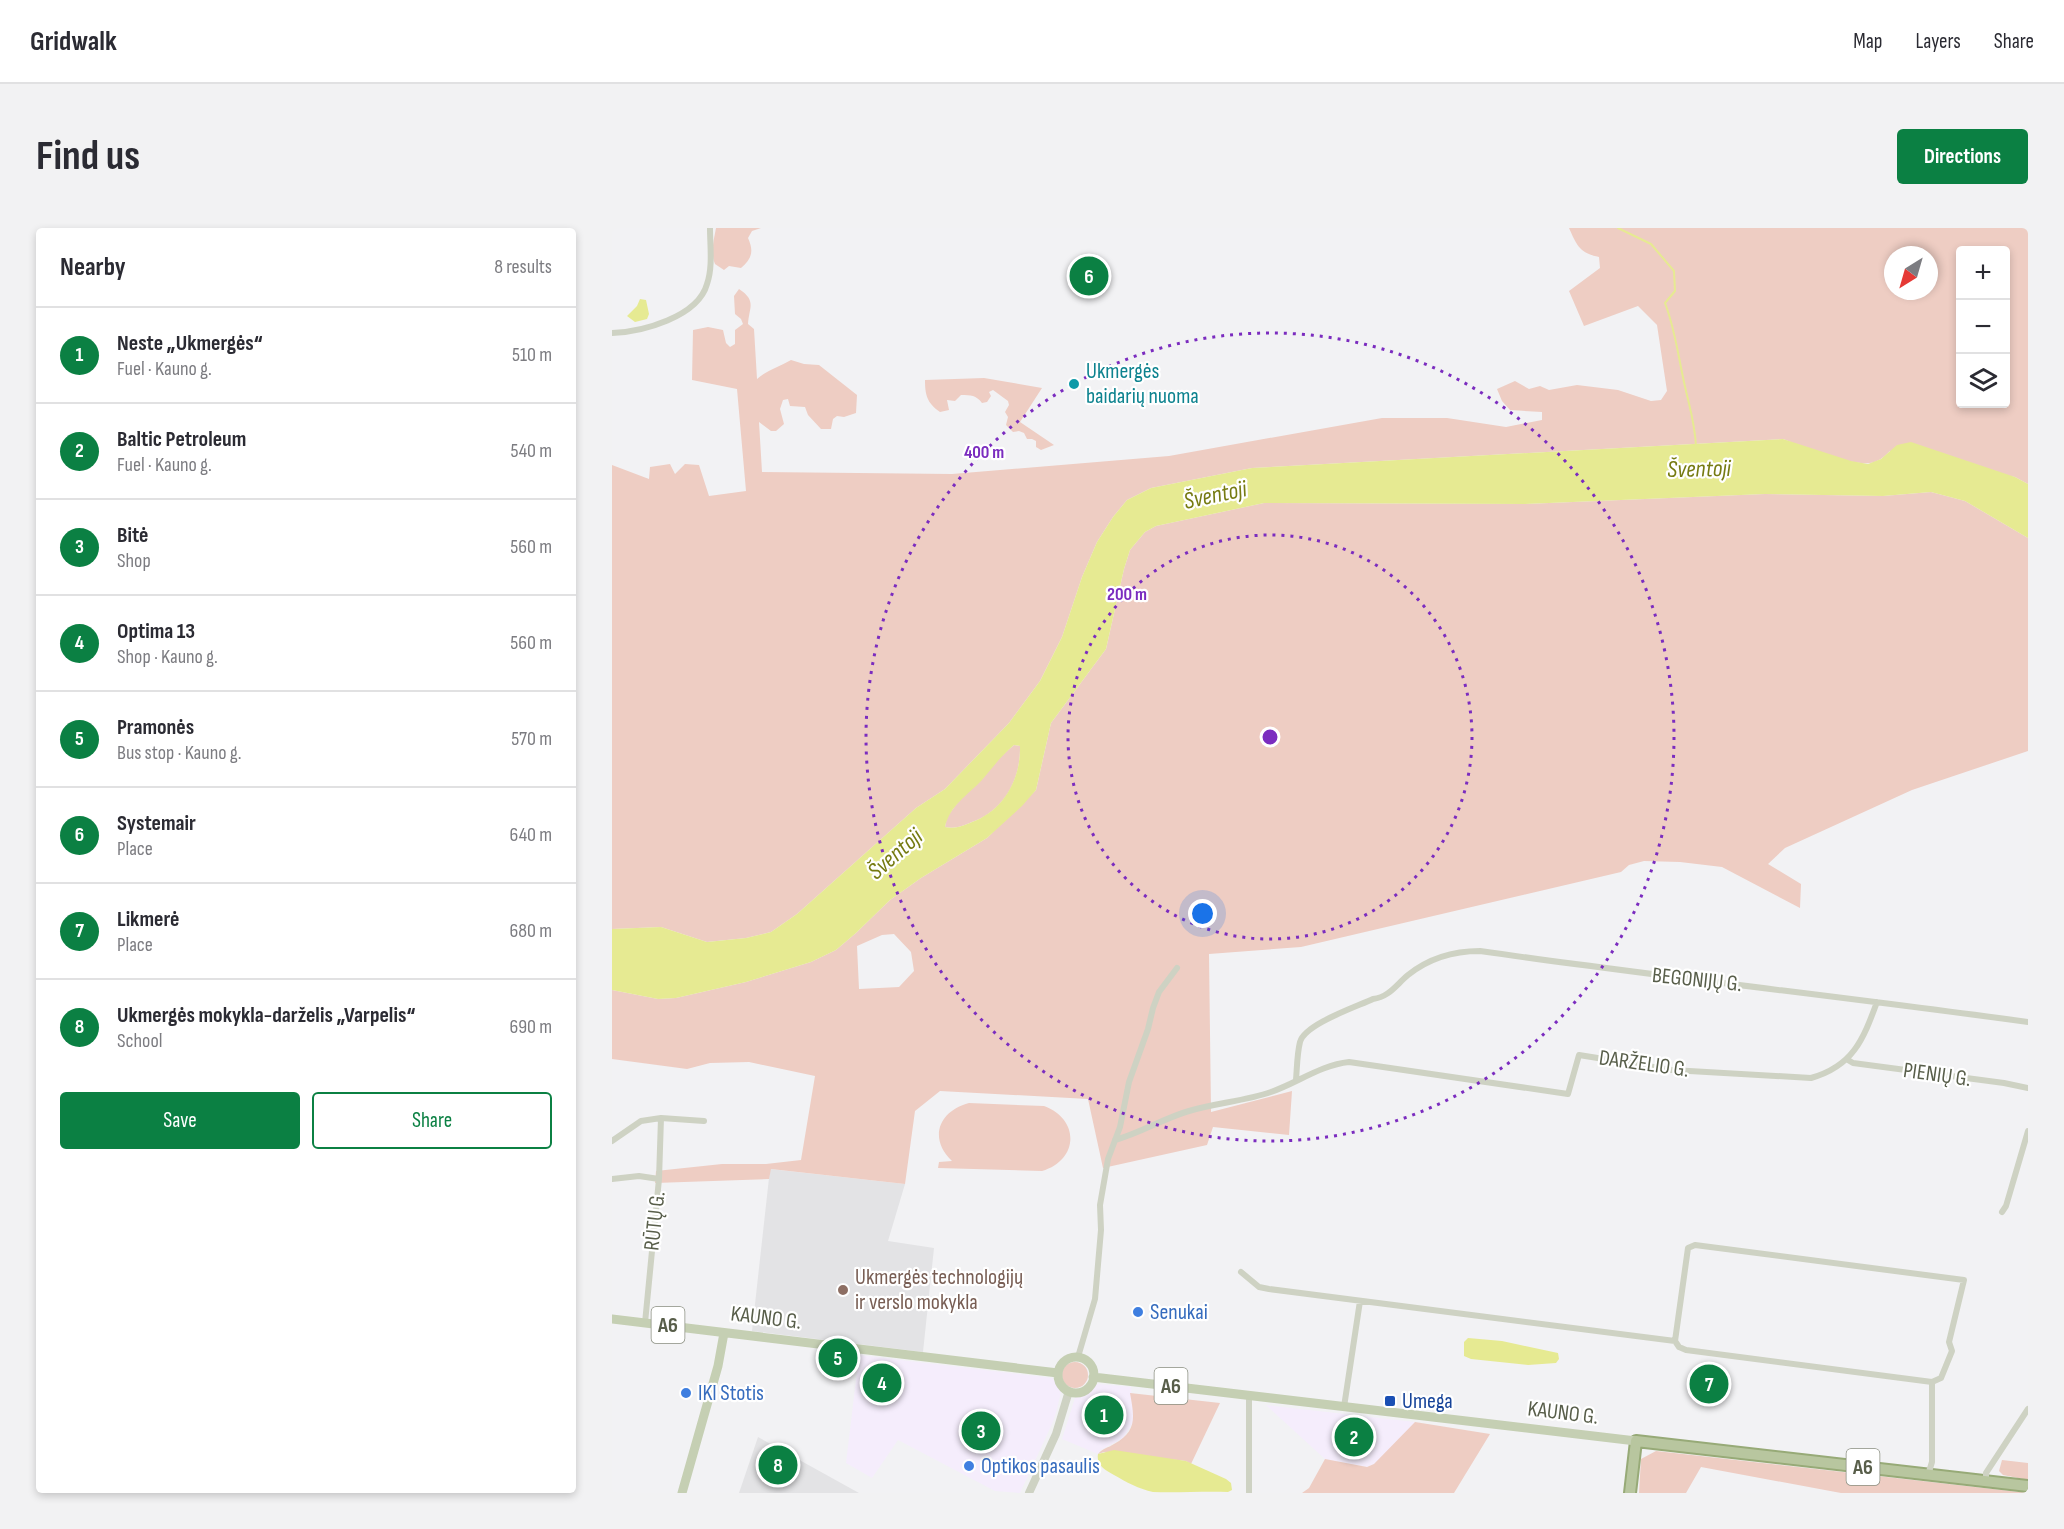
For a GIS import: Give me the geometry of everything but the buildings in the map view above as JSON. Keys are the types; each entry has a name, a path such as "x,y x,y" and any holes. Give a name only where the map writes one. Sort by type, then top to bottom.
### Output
{"highway":[{"name":"KAUNO G.","path":"1636,1441 2028,1486"},
{"path":"1630,1493 1636,1441"}],"main road":[{"name":"KAUNO G.","path":"612,1319 1058,1372"},
{"path":"682,1493 718,1366 724,1333"},
{"path":"1078,1357 1091,1366 1093,1377 1085,1390 1069,1391 1060,1384 1058,1372 1063,1362 1078,1357"},
{"name":"KAUNO G.","path":"1093,1377 1636,1441"}],"street":[{"path":"612,333 646,329 659,324 692,306 702,297 710,275 710,228"},
{"name":"BEGONIJŲ G.","path":"1296,1080 1300,1043 1306,1032 1331,1018 1380,998 1396,988 1418,968 1445,955 1480,951 1638,974 2028,1022"},
{"path":"1078,1357 1095,1299 1101,1230 1100,1206 1108,1159 1120,1127 1129,1082 1153,1008 1159,992 1177,968"},
{"name":"DARŽELIO G.","path":"1296,1080 1333,1065 1358,1062 1568,1094 1579,1056 1671,1070 1811,1078 1833,1071 1848,1060 1868,1026 1877,1002"},
{"name":"PIENIŲ G.","path":"1848,1060 1853,1063 2028,1088"},
{"path":"1115,1140 1128,1137 1154,1124 1187,1112 1269,1093 1296,1080"},
{"path":"612,1141 641,1121 661,1118 704,1121"},
{"name":"RŪTŲ G.","path":"645,1323 659,1179 661,1118"},
{"path":"2002,1212 2006,1206 2028,1131"},
{"path":"612,1179 639,1176 659,1179"},
{"path":"1695,1245 1964,1280 1949,1342 1952,1351 1941,1378 1932,1382 1686,1350 1679,1347 1675,1341 1688,1248 1695,1245"},
{"path":"1241,1272 1259,1287 1675,1341"},
{"path":"1344,1407 1360,1301"},
{"path":"1928,1475 1932,1462 1932,1382"},
{"path":"1029,1493 1056,1434 1069,1391"},
{"path":"1249,1395 1249,1493"},
{"path":"1986,1481 1986,1473 2028,1409"}],"shaded area":[{"path":"716,228 761,228 752,231 748,238 751,254 741,268 729,266 724,270 715,264 713,242"},
{"path":"1569,228 2028,228 2028,484 2015,477 1890,451 1881,459 1873,462 1851,462 1783,439 1252,468 1151,488 1127,500 1097,542 1082,577 1062,637 1040,681 1009,723 945,789 916,808 797,914 771,932 746,938 707,942 661,927 612,929 612,465 649,479 650,467 670,464 675,474 685,464 699,465 709,496 746,491 737,389 692,380 693,330 708,327 723,330 726,343 730,347 735,344 735,330 743,324 735,314 734,296 739,289 750,301 748,324 754,329 757,379 791,360 819,365 857,395 856,413 844,417 837,416 833,419 831,429 821,429 808,415 805,407 790,406 788,399 783,400 780,409 784,424 776,431 771,431 759,422 762,472 952,474 1169,456 1382,418 1447,418 1506,427 1542,420 1542,412 1510,410 1502,401 1497,389 1515,381 1529,389 1540,386 1549,390 1577,385 1618,390 1651,401 1661,400 1667,391 1657,325 1638,306 1584,326 1569,291 1600,268 1599,257 1583,251"},
{"path":"984,378 1042,388 1020,422 1054,445 1041,450 1036,447 1036,441 1027,439 1024,433 1013,432 1006,425 1008,417 1005,412 1009,405 1008,401 993,390 989,392 991,396 987,402 982,403 973,396 961,395 955,401 947,400 949,410 940,412 932,405 926,394 925,380"},
{"path":"1931,492 1965,501 2028,538 2028,751 1912,790 1785,848 1768,864 1801,884 1800,908 1722,867 1644,861 1629,865 1621,872 1301,947 1209,954 1211,1112 1292,1091 1289,1135 1213,1127 1207,1145 1103,1168 1088,1099 940,1091 915,1111 905,1184 771,1169 769,1179 655,1183 656,1171 722,1164 766,1164 801,1160 815,1076 749,1062 710,1063 687,1069 612,1059 612,990 658,999 676,998 746,982 811,962 836,950 890,900 921,878 987,838 1036,790 1051,723 1106,649 1130,550 1145,532 1156,526 1264,503 1525,504 1765,494 1883,496","holes":["894,934 911,952 914,971 899,987 859,989 857,946 882,935"]},
{"path":"1014,745 1020,746 1020,758 1014,782 1002,802 983,817 972,822 962,826 945,827 947,817 961,798"},
{"path":"969,1103 1044,1106 1056,1112 1064,1120 1069,1129 1068,1149 1063,1158 1054,1166 1042,1171 938,1168 939,1162 952,1161 940,1143 940,1126 950,1112"},
{"name":"Ukmergės technologijų ir verslo mokykla","path":"770,1169 905,1184 888,1241 934,1248 923,1352 752,1331"},
{"path":"859,1355 1052,1378 1061,1392 1057,1409 1020,1493 995,1491 898,1440 872,1478 846,1463"},
{"path":"1075,1362 1084,1366 1088,1375 1084,1384 1075,1388 1066,1384 1062,1375 1066,1366"},
{"path":"1098,1384 1131,1387 1134,1421 1123,1438 1098,1454 1062,1439 1075,1398"},
{"path":"1130,1393 1220,1403 1191,1464 1186,1461 1104,1452 1098,1454 1122,1439 1131,1428 1133,1409"},
{"path":"1266,1405 1415,1422 1384,1456 1367,1467 1325,1459"},
{"path":"1415,1422 1490,1434 1454,1493 1302,1493 1309,1488 1325,1459 1367,1467 1374,1464"},
{"path":"758,1437 859,1493 739,1493"},
{"path":"1656,1451 2028,1493 1841,1493 1701,1467 1686,1493 1639,1493 1641,1459"},
{"path":"2002,1460 2028,1463 2028,1480 2003,1475 1999,1471"}],"water":[{"path":"640,299 646,300 649,314 647,319 635,322 627,316 637,306"},
{"name":"Šventoji","path":"1783,439 1851,461 1868,464 1881,459 1897,445 1911,442 2015,477 2028,484 2028,538 1965,501 1931,492 1883,496 1765,494 1525,504 1264,503 1156,526 1145,532 1130,550 1106,649 1051,723 1036,790 987,838 921,878 890,900 836,950 811,962 746,982 676,998 658,999 612,990 612,929 661,927 707,942 746,938 771,932 797,914 916,808 945,789 1009,723 1040,681 1062,637 1082,577 1097,542 1127,500 1151,488 1252,468","holes":["1014,745 1020,746 1013,782 1001,802 983,817 972,822 962,826 945,827 951,812 960,801 1009,749"]},
{"path":"1468,1338 1502,1341 1558,1353 1559,1359 1556,1363 1528,1365 1471,1359 1464,1356 1464,1342"},
{"path":"1114,1450 1186,1461 1226,1479 1231,1483 1232,1490 1228,1492 1153,1492 1143,1489 1128,1483 1104,1469 1100,1464 1098,1454"}],"waterway":[{"name":"Šventoji","path":"1618,228 1651,244 1674,271 1675,291 1665,303 1676,342 1696,447"}],"place":[{"name":"Systemair","path":"1089,276"},
{"name":"Ukmergės baidarių nuoma","path":"1074,384"},
{"name":"Ukmergės technologijų ir verslo mokykla","path":"843,1290"},
{"name":"Senukai","path":"1138,1312"},
{"name":"Pramonės","path":"838,1358"},
{"name":"Optima 13","path":"882,1383"},
{"name":"Likmerė","path":"1709,1384"},
{"name":"IKI Stotis","path":"686,1393"},
{"name":"Umega","path":"1390,1401"},
{"name":"Neste „Ukmergės“","path":"1104,1415"},
{"name":"Bitė","path":"981,1431"},
{"name":"Baltic Petroleum","path":"1354,1437"},
{"name":"Ukmergės mokykla-darželis „Varpelis“","path":"778,1465"},
{"name":"Optikos pasaulis","path":"969,1466"}]}
